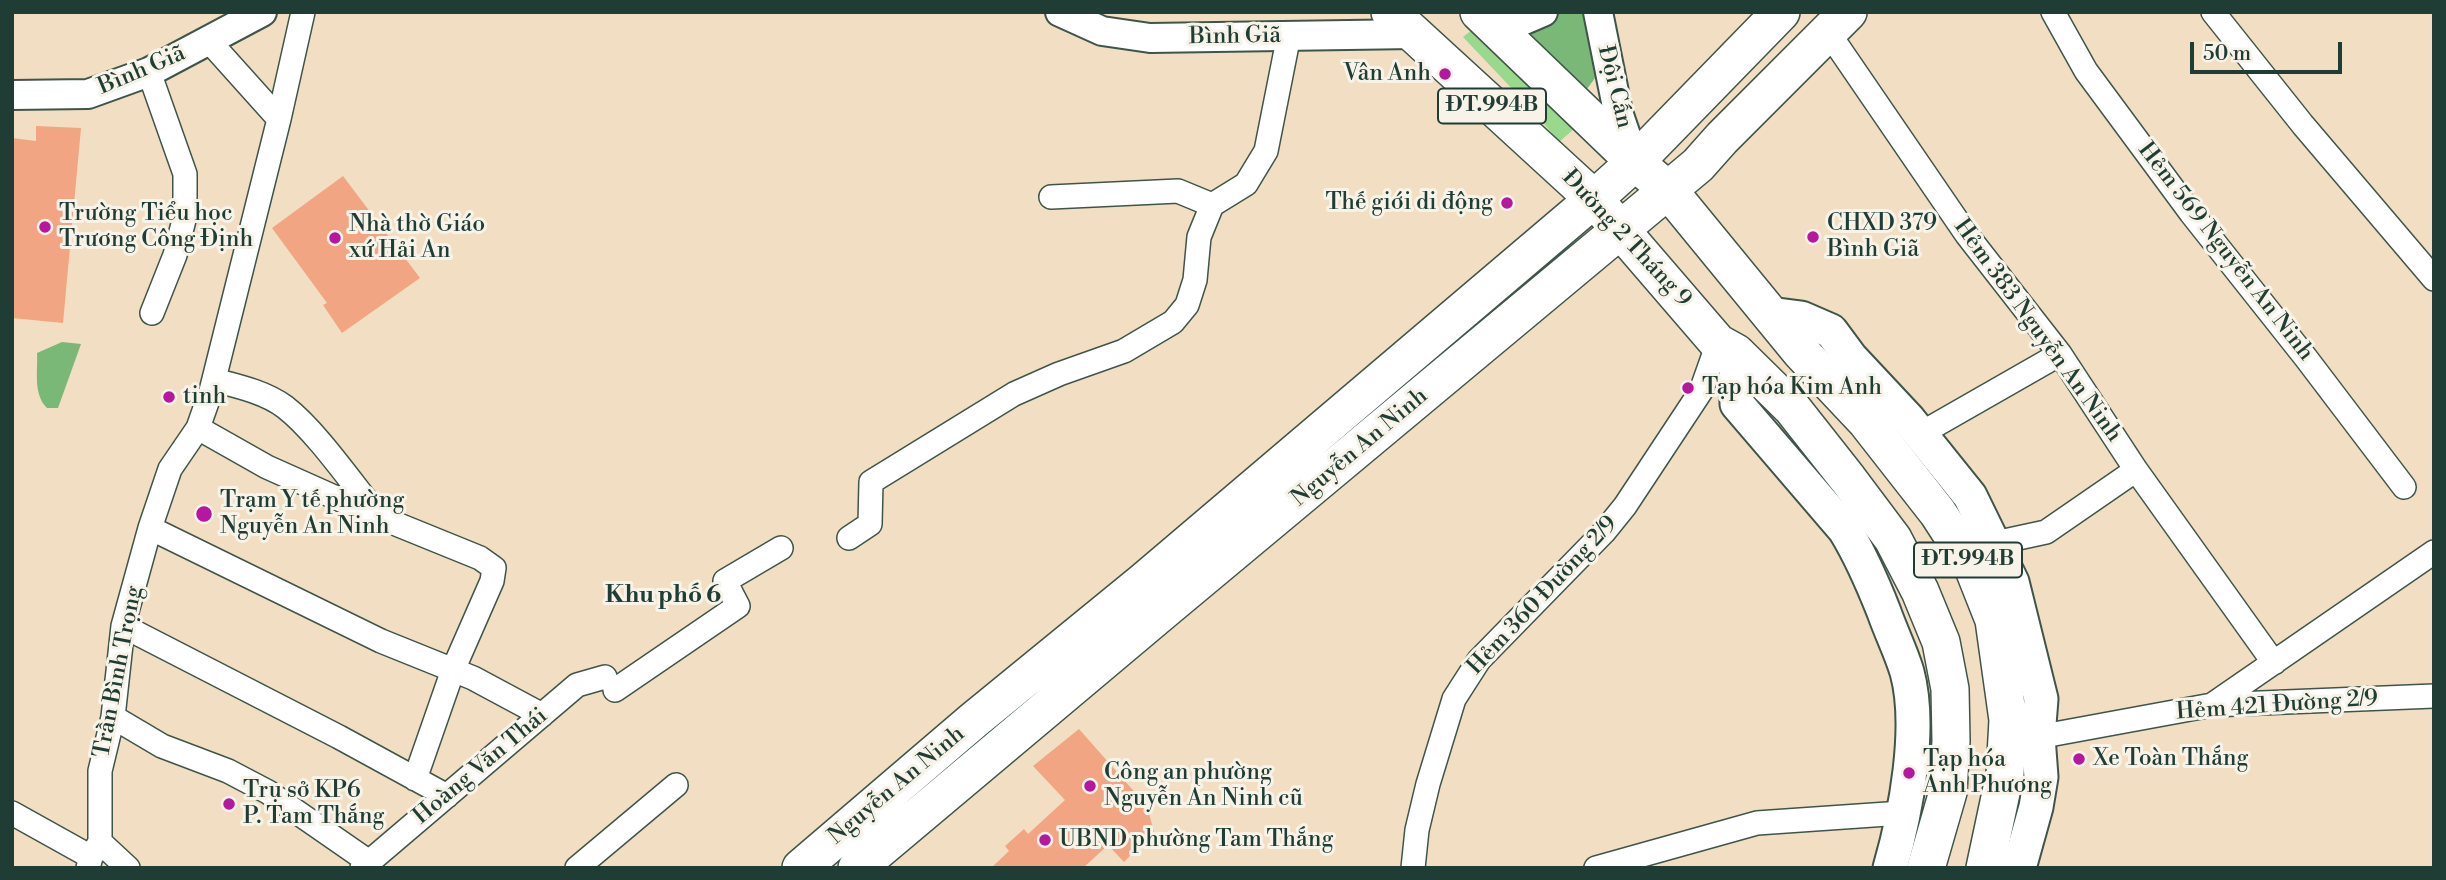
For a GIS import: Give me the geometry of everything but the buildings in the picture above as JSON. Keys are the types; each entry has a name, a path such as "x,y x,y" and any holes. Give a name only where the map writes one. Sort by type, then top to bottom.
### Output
{"main road":[{"name":"Nguyễn An Ninh","path":"801,868 974,720 1154,573 1594,199 1635,162 1781,12"},
{"name":"ĐT.994B","path":"1485,19 1668,191 1801,352 1866,421 1938,513 1973,568 1994,620 2008,720 2005,774 1985,868"},
{"name":"Nguyễn An Ninh","path":"857,868 1174,601 1623,230 1698,165 1721,138 1838,22"},
{"name":"Đường 2 Tháng 9","path":"1402,23 1594,199 1727,348 1792,408 1893,539 1920,591 1941,642 1950,689 1948,792 1926,868"},
{"name":"ĐT.994B","path":"1770,314 1801,318 1831,331 1970,496 1995,544 2012,582 2040,699 2038,737 2041,777 2036,807 2019,868"},
{"path":"1770,314 1727,348 1737,404 1845,530 1859,553 1907,673 1913,712 1913,745 1898,840 1890,868"}],"street":[{"name":"Bình Giã","path":"12,95 88,94 149,72 262,12"},
{"name":"Trần Bình Trọng","path":"93,856 100,771 113,717 123,626 150,527 170,469 198,428 214,380 303,12"},
{"name":"Bình Giã","path":"1060,12 1102,31 1150,38 1284,36 1402,23"},
{"path":"849,538 870,524 871,482 1014,394 1059,373 1124,351 1173,322 1187,305 1195,280 1199,237 1212,205 1246,184 1266,151 1284,36 1306,12"},
{"path":"1485,19 1516,24 1543,12"},
{"name":"Đội Cấn","path":"1598,12 1615,100 1635,162"},
{"name":"Hẻm 569 Nguyễn An Ninh","path":"2053,12 2086,71 2191,213 2404,487"},
{"path":"2213,12 2303,125 2434,279"},
{"name":"Hẻm 383 Nguyễn An Ninh","path":"1838,22 1967,235 2060,354 2136,470 2274,663"},
{"path":"209,41 279,119"},
{"path":"149,72 185,174 184,220 175,255 152,313"},
{"path":"1051,197 1178,191 1212,205"},
{"name":"Hẻm 360 Đường 2/9","path":"1413,868 1415,840 1428,784 1454,699 1466,678 1479,660 1604,532 1625,506 1727,348"},
{"path":"1920,434 2060,354"},
{"path":"214,380 260,393 284,406 304,426 379,517"},
{"path":"198,428 267,467 480,558 494,568 492,581 453,670 415,779"},
{"path":"1995,544 2046,532 2136,470"},
{"path":"150,527 381,641 473,677 542,715"},
{"name":"Hoàng Văn Thái","path":"366,865 577,685 610,683 738,606 725,581 781,548"},
{"path":"2212,705 2434,552"},
{"path":"123,626 447,796"},
{"name":"Hẻm 421 Đường 2/9","path":"2038,737 2212,705 2434,696"},
{"path":"113,717 162,746 228,771 268,792 366,865"},
{"path":"577,868 676,785"},
{"path":"12,813 93,856 128,868"},
{"path":"1596,868 1757,823 1902,813"}],"green space":[{"path":"1560,12 1590,12 1597,70 1587,89 1522,32"},
{"path":"1472,30 1581,123 1559,142 1463,37"},
{"path":"62,342 81,344 58,408 47,408 38,389 37,353"}],"place":[{"name":"Vân Anh","path":"1445,74"},
{"name":"Thế giới di động","path":"1507,203"},
{"name":"Trường Tiểu học Trương Công Định","path":"45,227"},
{"name":"CHXD 379 Bình Giã","path":"1813,237"},
{"name":"Nhà thờ Giáo xứ Hải An","path":"335,238"},
{"name":"Tạp hóa Kim Anh","path":"1688,388"},
{"name":"tinh","path":"169,397"},
{"name":"Trạm Y tế phường Nguyễn An Ninh","path":"204,514"},
{"name":"Xe Toàn Thắng","path":"2079,759"},
{"name":"Tạp hóa Ánh Phương","path":"1909,773"},
{"name":"Công an phường Nguyễn An Ninh cũ","path":"1090,786"},
{"name":"Trụ sở KP6 P. Tam Thắng","path":"229,804"},
{"name":"UBND phường Tam Thắng","path":"1045,840"}],"district":[{"name":"Khu phố 6","path":"663,596"}]}
